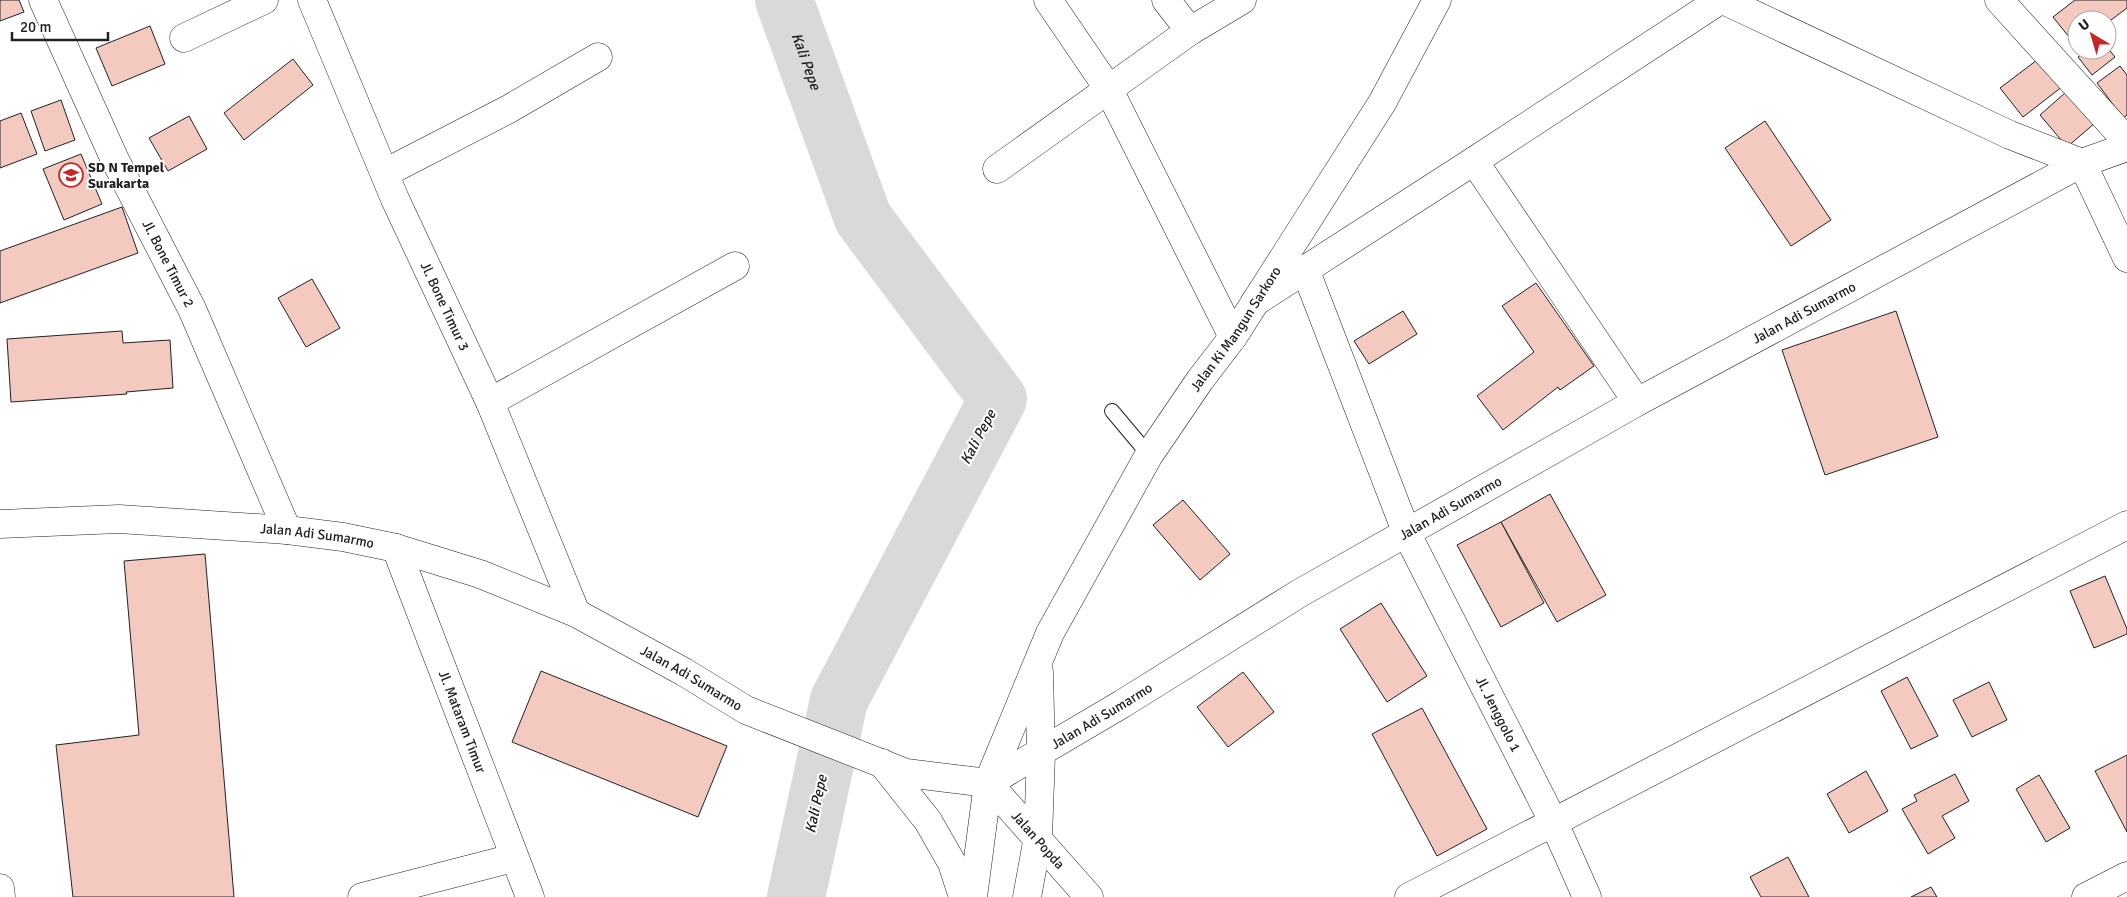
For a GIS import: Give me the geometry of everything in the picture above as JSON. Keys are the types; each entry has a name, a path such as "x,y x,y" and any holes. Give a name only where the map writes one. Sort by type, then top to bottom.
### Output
{"main road":[{"name":"Jl. Bone Timur 2","path":"44,0 115,160 192,309 287,530"},
{"path":"184,38 264,0"},
{"name":"Jl. Bone Timur 3","path":"312,0 395,199 490,402 576,613"},
{"path":"1048,0 1108,88 1233,337"},
{"path":"1166,0 1190,31"},
{"path":"997,169 1190,31 1242,0"},
{"name":"Jalan Ki Mangun Sarkoro","path":"988,783 1059,616 1149,455 1200,380 1233,337 1382,103 1437,0"},
{"path":"1255,302 1722,0 2010,135 2082,163 2127,258"},
{"path":"1999,0 2127,142"},
{"path":"385,173 509,109 598,57"},
{"name":"Jalan Adi Sumarmo","path":"0,524 119,519 287,530 343,536 396,548 480,574 576,613 684,672 746,710 894,768 988,783 1040,754 1300,593 1637,402 2082,163 2127,148"},
{"path":"1474,161 1637,402"},
{"path":"490,402 735,266"},
{"name":"Jl. Jenggolo 1","path":"1305,269 1407,534 1554,823 1587,897"},
{"path":"1409,897 2127,525"},
{"name":"Jl. Mataram Timur","path":"396,548 513,858 530,897"},
{"path":"1027,897 1038,837 1040,754 1039,661"},
{"path":"894,768 952,863 963,897"},
{"path":"973,897 988,783"},
{"name":"Jalan Popda","path":"988,783 1038,837 1089,897"},
{"path":"362,897 513,858"},
{"path":"2086,897 2127,876"},
{"path":"0,888 1,897"}],"lane":[{"path":"1112,411 1149,455"}],"building":[{"path":"0,0 19,0 24,12 0,21"},
{"path":"2075,0 2127,0 2127,8 2117,16 2117,10 2067,10 2067,34 2053,17"},
{"path":"150,26 165,64 112,86 96,48"},
{"path":"2041,57 2063,86 2023,117 2000,88"},
{"path":"293,59 313,85 244,140 224,113"},
{"path":"2080,60 2111,60 2092,75"},
{"path":"2120,66 2127,75 2127,115 2123,118 2097,83"},
{"path":"2074,85 2102,117 2067,147 2040,115"},
{"path":"61,100 75,140 45,151 31,111"},
{"path":"21,113 37,154 0,168 0,121"},
{"path":"189,116 207,149 168,171 149,138"},
{"path":"1765,121 1831,220 1791,246 1725,148"},
{"path":"81,154 102,204 64,220 43,169"},
{"path":"122,207 138,253 0,303 0,251"},
{"path":"312,279 340,328 306,347 278,298"},
{"path":"1536,283 1594,366 1560,390 1558,387 1503,430 1477,396 1534,352 1502,306"},
{"path":"1403,311 1417,334 1369,364 1354,341"},
{"path":"1896,311 1938,437 1825,475 1782,350"},
{"path":"122,331 123,343 170,340 173,388 126,392 127,394 11,402 7,339"},
{"path":"1550,494 1606,595 1557,622 1501,522"},
{"path":"1183,500 1230,554 1200,580 1153,525"},
{"path":"1501,522 1544,603 1501,627 1457,545"},
{"path":"205,554 234,897 73,897 56,745 139,735 124,561"},
{"path":"2105,576 2127,629 2127,634 2094,648 2070,591"},
{"path":"1381,603 1427,676 1387,702 1340,629"},
{"path":"541,671 727,746 698,817 512,742"},
{"path":"1243,672 1274,712 1228,747 1197,707"},
{"path":"1907,677 1938,736 1911,749 1881,691"},
{"path":"1989,682 2007,720 1972,737 1953,700"},
{"path":"1422,708 1487,829 1437,856 1372,734"},
{"path":"2127,755 2127,832 2095,771"},
{"path":"1866,771 1888,811 1849,833 1827,794"},
{"path":"1955,774 1969,801 1942,816 1955,838 1928,854 1902,809 1917,801 1914,795"},
{"path":"2039,775 2070,828 2046,842 2016,789"},
{"path":"1788,857 1809,897 1761,897 1750,877"},
{"path":"1931,887 1937,897 1911,897"}],"waterway":[{"name":"Kali Pepe","path":"784,0 863,218 998,399 839,700 796,897"}],"place":[{"name":"SD N Tempel Surakarta","path":"71,175"}]}
